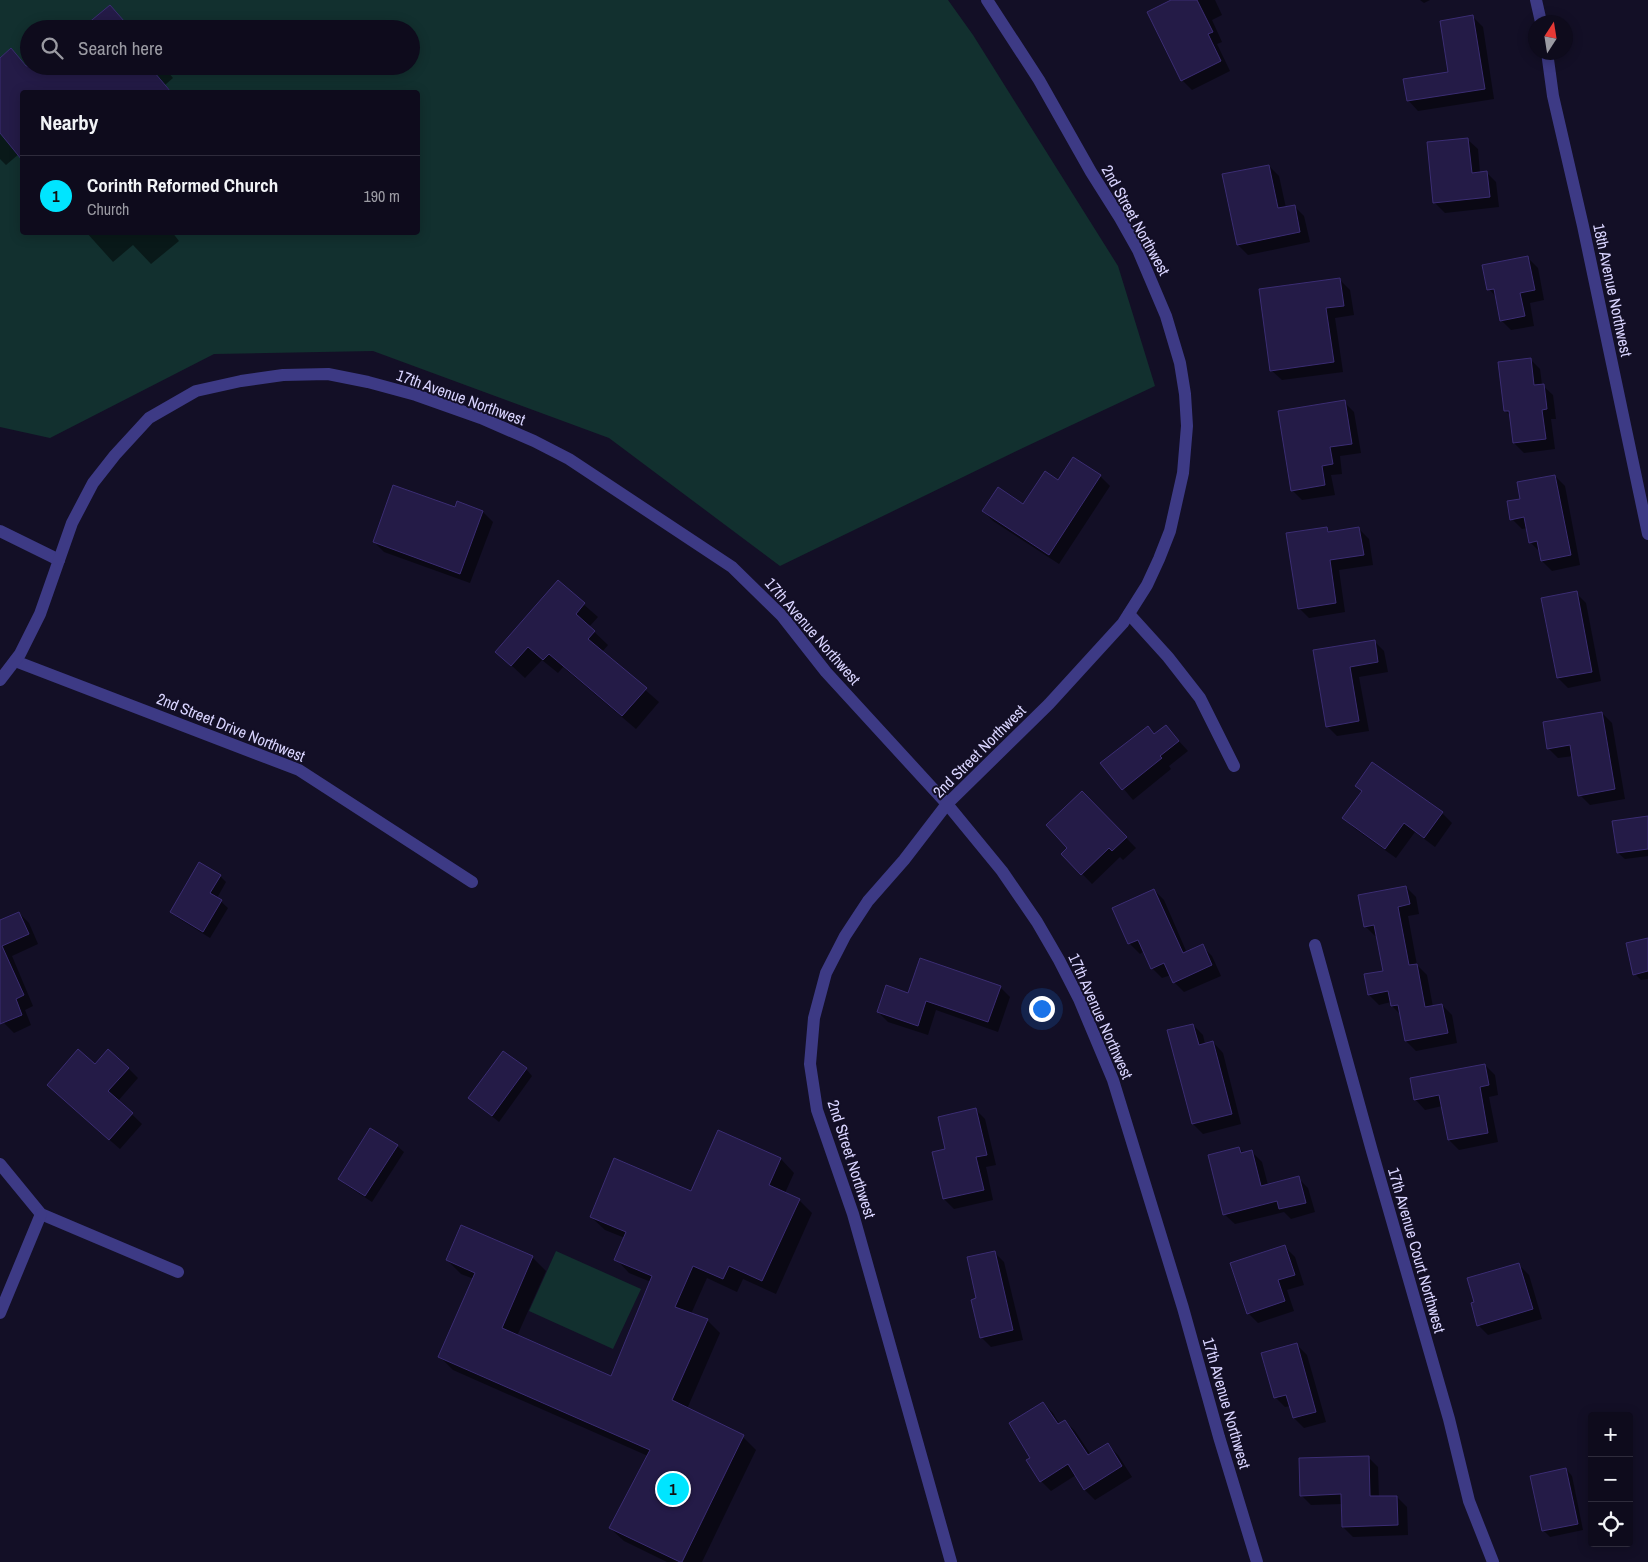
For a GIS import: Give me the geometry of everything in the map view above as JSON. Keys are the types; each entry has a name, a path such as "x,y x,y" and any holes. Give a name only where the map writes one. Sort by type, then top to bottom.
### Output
{"street":[{"name":"2nd Street Northwest","path":"951,1562 853,1214 817,1110 810,1064 812,1025 820,988 826,973 845,936 868,902 904,860 947,804 1049,704 1123,623 1147,586 1170,532 1178,503 1187,426 1185,394 1180,363 1166,316 1153,282 1120,218 1091,172 1039,80 987,0"},
{"path":"1536,0 1539,15"},
{"name":"18th Avenue Northwest","path":"1548,60 1553,96 1583,226 1648,534"},
{"name":"17th Avenue Northwest","path":"0,680 20,654 40,614 58,560 76,515 93,483 149,418 196,391 241,381 283,375 328,374 368,382 416,395 481,418 534,441 569,459 732,567 782,616 826,672 947,804 1002,871 1037,922 1079,999 1113,1080 1183,1308 1257,1562"},
{"path":"0,531 58,560"},
{"path":"1129,614 1168,657 1200,698 1234,766"},
{"name":"2nd Street Drive Northwest","path":"14,660 299,770 472,882"},
{"name":"17th Avenue Court Northwest","path":"1315,946 1449,1419 1469,1501 1493,1562"},
{"path":"0,1164 41,1214 178,1272"},
{"path":"0,1312 41,1214"}],"green space":[{"path":"0,0 948,0 973,35 1118,266 1155,386 780,566 609,438 373,351 214,354 50,438 0,427"},
{"path":"556,1251 641,1289 613,1349 529,1311"}],"building":[{"path":"1171,0 1197,0 1213,32 1208,34 1221,61 1181,81 1147,12"},
{"path":"110,5 123,20 92,20"},
{"path":"1473,15 1485,89 1407,101 1403,79 1448,72 1440,21"},
{"path":"11,48 20,59 20,75 157,75 169,90 20,90 20,158 0,133 0,58"},
{"path":"1468,138 1472,173 1487,171 1490,197 1433,203 1427,142"},
{"path":"1269,165 1278,208 1295,205 1300,232 1237,245 1222,174"},
{"path":"1528,256 1535,290 1520,293 1525,316 1500,321 1494,289 1487,290 1482,265"},
{"path":"1340,278 1344,306 1326,308 1334,362 1270,371 1259,289"},
{"path":"1531,358 1534,385 1544,384 1547,409 1542,410 1546,439 1513,443 1509,411 1504,411 1498,362"},
{"path":"1345,400 1352,444 1330,447 1333,464 1322,466 1325,485 1291,491 1278,411"},
{"path":"1073,457 1101,475 1049,555 982,511 998,487 1023,504 1045,471 1058,480"},
{"path":"1555,475 1571,555 1541,561 1537,541 1529,543 1524,517 1510,520 1507,501 1520,499 1517,482"},
{"path":"393,485 455,507 457,501 483,511 460,574 373,542"},
{"path":"1327,527 1328,532 1359,527 1364,555 1330,560 1336,603 1298,609 1286,533"},
{"path":"558,580 585,603 576,614 595,631 588,639 647,688 622,716 549,654 543,660 528,647 511,666 495,652"},
{"path":"1577,591 1592,672 1557,678 1541,598"},
{"path":"1375,640 1378,662 1350,667 1359,721 1326,727 1313,650"},
{"path":"1602,712 1615,789 1578,796 1570,745 1547,749 1543,722"},
{"path":"1166,725 1179,741 1160,756 1162,758 1122,790 1100,763 1148,726 1154,734"},
{"path":"1372,762 1443,812 1424,838 1404,823 1385,849 1342,818 1362,791 1355,786"},
{"path":"1082,791 1127,837 1112,851 1109,848 1081,875 1061,854 1067,848 1046,825"},
{"path":"1648,816 1648,849 1617,853 1612,821"},
{"path":"199,862 221,875 210,893 222,900 203,932 170,912"},
{"path":"1406,886 1410,904 1398,907 1409,965 1417,964 1425,1007 1442,1004 1448,1033 1405,1041 1398,1005 1391,1006 1388,991 1368,995 1364,974 1383,971 1374,925 1364,927 1358,895"},
{"path":"1154,889 1183,953 1203,944 1212,965 1173,983 1164,963 1151,969 1138,940 1128,944 1112,908"},
{"path":"19,912 29,934 2,946 24,995 16,999 22,1015 0,1024 0,920"},
{"path":"1648,938 1648,971 1633,975 1626,943"},
{"path":"920,958 1001,986 988,1022 926,1001 918,1026 877,1012 886,985 908,993"},
{"path":"1193,1024 1199,1045 1213,1041 1232,1114 1192,1124 1167,1030"},
{"path":"78,1049 95,1064 108,1049 129,1068 108,1091 133,1113 109,1140 47,1085"},
{"path":"503,1051 527,1068 492,1116 468,1098"},
{"path":"1485,1064 1489,1085 1480,1087 1488,1133 1448,1140 1439,1095 1414,1100 1410,1078"},
{"path":"976,1108 987,1155 976,1157 984,1190 943,1199 932,1152 945,1149 938,1117"},
{"path":"370,1128 398,1145 365,1196 338,1179"},
{"path":"718,1130 781,1158 769,1185 800,1199 762,1281 729,1266 723,1279 693,1266 675,1307 708,1319 672,1400 744,1435 682,1562 680,1562 609,1528 650,1450 438,1357 475,1273 446,1260 461,1225 533,1256 502,1328 611,1376 652,1276 614,1260 626,1232 590,1217 614,1158 691,1191"},
{"path":"1239,1147 1241,1153 1252,1150 1261,1186 1299,1176 1306,1203 1279,1209 1277,1201 1223,1215 1208,1155"},
{"path":"1285,1245 1295,1275 1278,1280 1285,1301 1247,1314 1230,1263"},
{"path":"995,1251 1013,1330 980,1338 971,1300 976,1298 967,1257"},
{"path":"1519,1263 1533,1309 1477,1326 1471,1303 1474,1302 1467,1278"},
{"path":"1297,1343 1316,1412 1293,1418 1286,1395 1274,1398 1261,1353"},
{"path":"1043,1402 1058,1424 1065,1420 1088,1455 1108,1443 1122,1466 1084,1490 1068,1464 1040,1482 1026,1460 1030,1458 1009,1423"},
{"path":"1369,1456 1370,1496 1397,1496 1398,1525 1342,1527 1341,1494 1300,1496 1299,1458"},
{"path":"1566,1468 1578,1524 1542,1531 1530,1476"}],"place":[{"name":"Corinth Reformed Church","path":"673,1489"}]}
